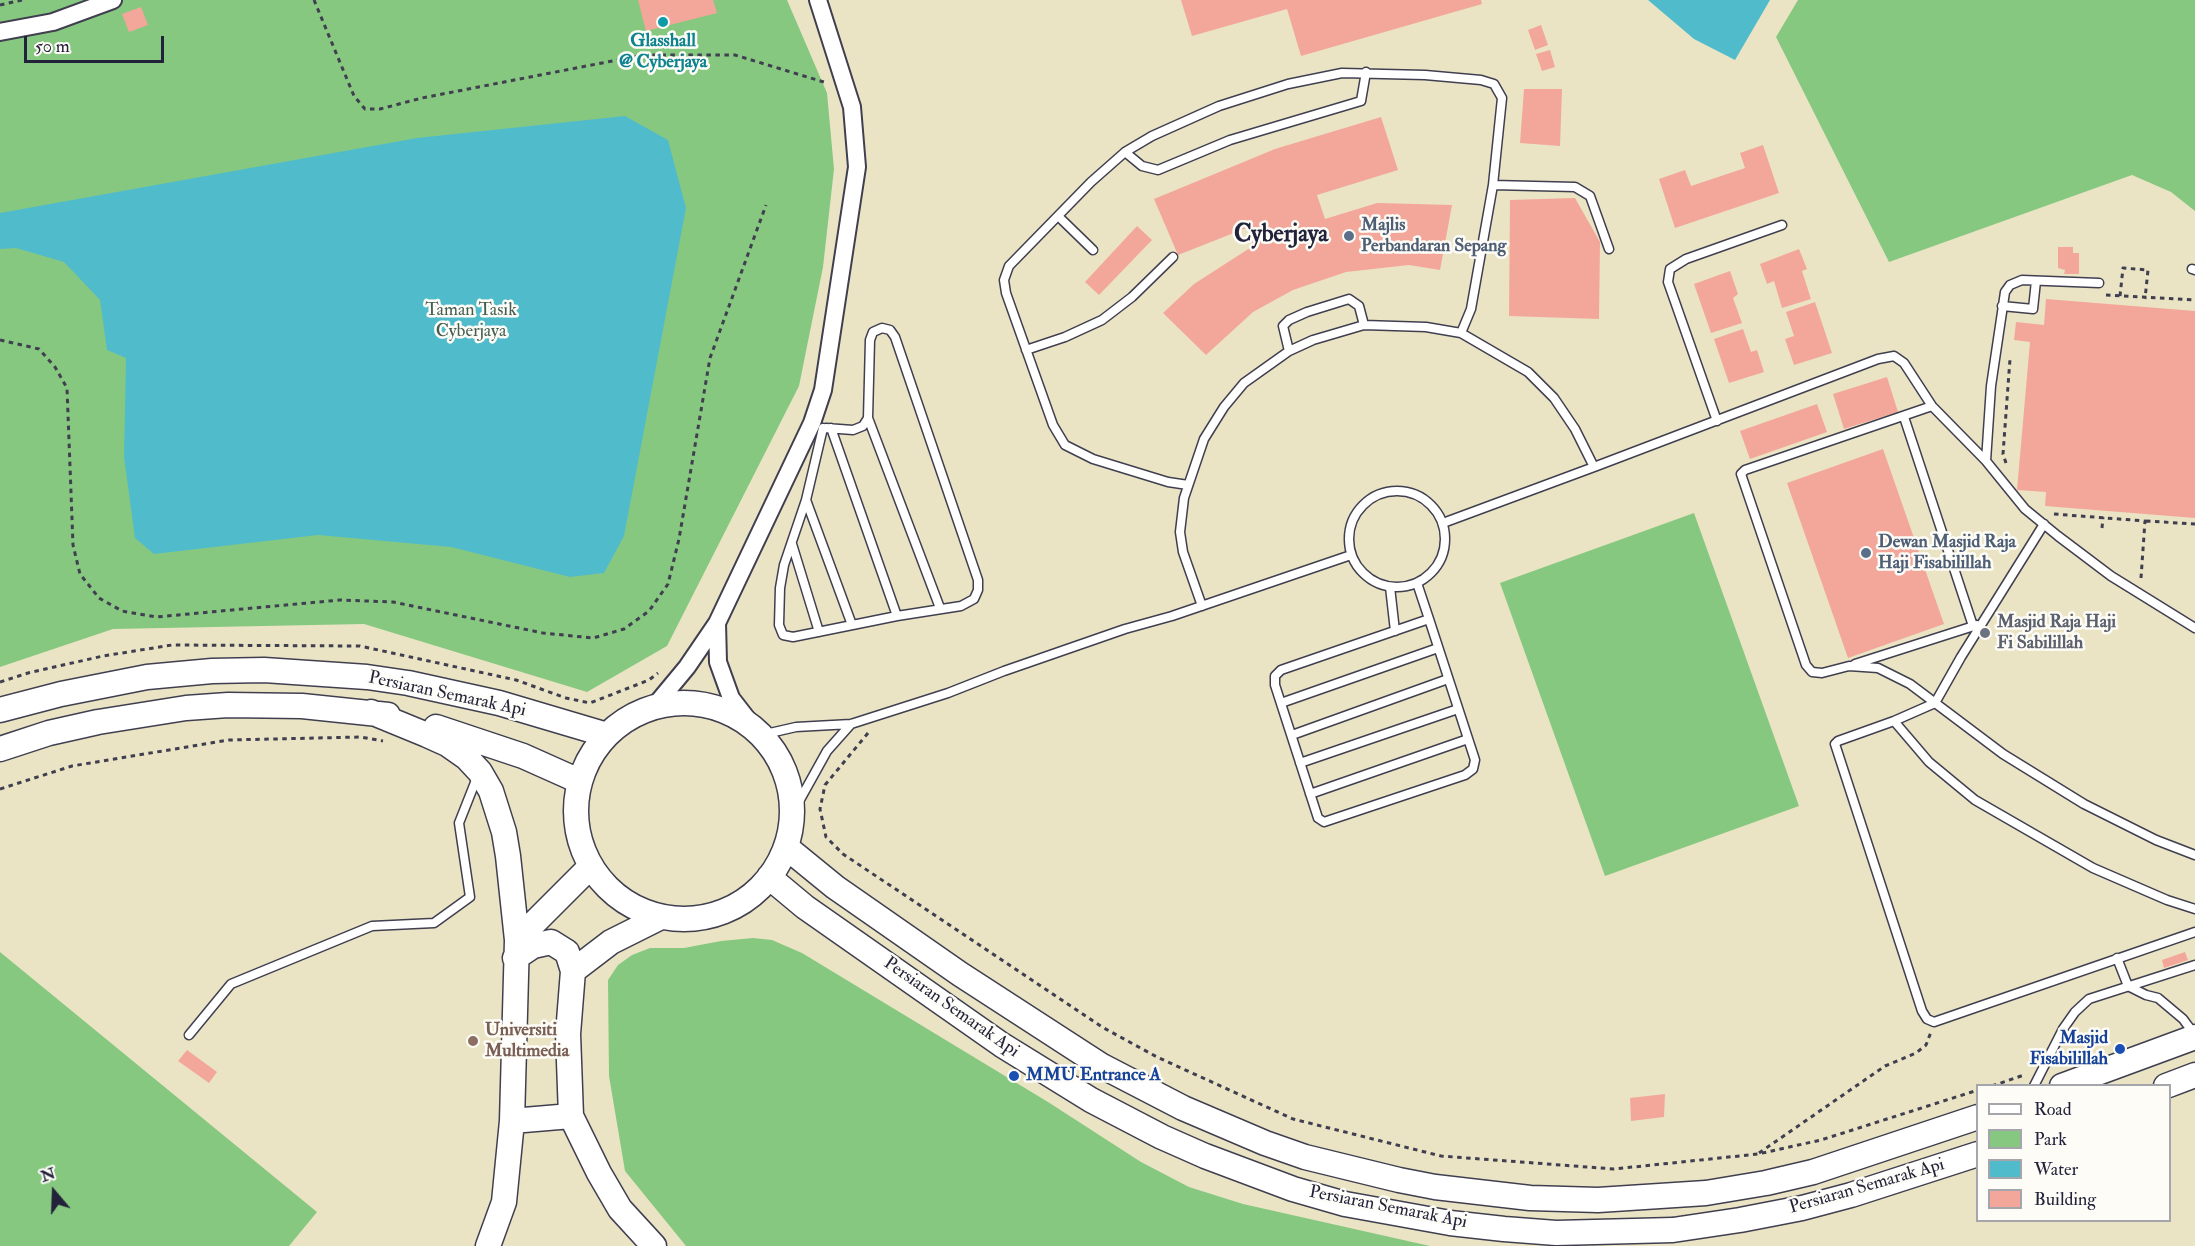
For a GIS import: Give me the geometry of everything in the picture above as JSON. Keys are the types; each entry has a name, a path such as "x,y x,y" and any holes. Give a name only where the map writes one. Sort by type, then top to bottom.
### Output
{"main road":[{"name":"Persiaran Semarak Api","path":"0,710 62,694 147,677 212,671 264,670 367,677 408,683 499,703 607,735"},
{"path":"679,703 707,705 732,714 758,732 775,752 785,772 791,793 792,814 786,847 769,878 747,899 721,913 691,919 661,917 633,907 609,890 590,867 578,840 575,810 579,781 590,756 607,735 628,718 653,708 679,703"},
{"name":"Persiaran Semarak Api","path":"0,749 79,726 186,708 228,705 270,706 371,712 405,717 512,752 579,781"},
{"path":"371,712 447,744 467,758 480,772 490,791 504,832 516,949 512,1121 504,1202 488,1246"},
{"name":"Persiaran Semarak Api","path":"786,847 835,887 960,974 1102,1066 1225,1128 1305,1157 1399,1180 1483,1194 1569,1200 1706,1193 1813,1172 1976,1117"},
{"path":"516,949 590,867"},
{"name":"Persiaran Semarak Api","path":"769,878 805,908 1002,1045 1091,1100 1194,1151 1293,1189 1345,1204 1450,1222 1535,1231 1581,1239 1609,1239 1740,1220 1802,1208 1851,1195 1976,1154"},
{"path":"573,971 611,942 661,917"},
{"path":"516,949 551,942 567,952 573,971 568,1034 572,1116 599,1173 620,1209 654,1246"},
{"path":"2067,1084 2195,1036"},
{"path":"512,1121 572,1116"},
{"path":"1569,1200 1581,1239"},
{"path":"1598,1200 1609,1239"}],"street":[{"path":"0,32 53,22 113,0"},
{"path":"653,708 687,667 717,623 822,426 823,390 857,167 852,108 818,0"},
{"path":"717,623 718,662 731,698 758,732"}],"lane":[{"path":"1125,152 1142,166 1158,170 1230,140 1361,101 1366,72"},
{"path":"1188,485 1168,482 1093,459 1065,445 1053,425 1006,293 1004,280 1009,266 1090,182 1125,152 1160,131 1219,105 1288,84 1342,73 1425,75 1481,80 1494,84 1502,98 1493,185 1471,309 1461,333"},
{"path":"1493,185 1575,187 1590,196 1609,249"},
{"path":"1058,216 1093,250"},
{"path":"1717,421 1668,282 1670,269 1686,259 1782,225"},
{"path":"1026,350 1065,337 1102,320 1132,297 1173,257"},
{"path":"1986,461 1991,386 2005,292 2010,285 2022,280 2099,283"},
{"path":"2002,306 2033,309 2036,281"},
{"path":"1289,351 1283,326 1289,320 1307,312 1349,299 1359,306 1364,325"},
{"path":"1202,606 1183,552 1180,532 1188,485 1204,439 1224,407 1244,383 1289,351 1313,340 1364,325 1425,327 1461,333 1528,372 1554,398 1570,421 1594,467"},
{"path":"822,426 806,500 791,543 780,588 779,625 783,635 793,637 940,608 961,606 974,599 978,590 978,580 896,337 890,330 882,328 873,332 870,340 868,418 940,608"},
{"path":"1443,523 1878,359 1894,356 1904,363 1932,406 1986,461 2025,509 2111,576 2195,628"},
{"path":"1932,406 1745,470 1741,474 1806,665 1812,672 1822,673 1849,666 1983,623"},
{"path":"1904,417 1973,626"},
{"path":"822,426 853,430 863,426 868,418"},
{"path":"822,426 897,616"},
{"path":"1389,491 1406,491 1422,497 1435,508 1443,523 1445,547 1441,558 1435,568 1417,583 1404,587 1377,584 1357,567 1351,555 1348,538 1351,522 1360,507 1373,496 1389,491"},
{"path":"806,500 852,625"},
{"path":"2044,524 1935,703 1835,744 1922,1011 1927,1019 1934,1022 2195,932"},
{"path":"791,543 819,632"},
{"path":"758,732 852,724 948,693 1125,629 1202,606 1351,555"},
{"path":"1417,583 1429,618 1475,760 1473,769 1464,775 1324,822 1318,818 1281,703 1275,676 1281,670 1429,618"},
{"path":"1390,587 1395,631"},
{"path":"1281,703 1438,648"},
{"path":"1849,666 1878,668 1910,684 2003,754 2084,804 2156,840 2195,855"},
{"path":"1292,735 1448,679"},
{"path":"1300,763 1458,709"},
{"path":"1894,721 1929,762 1975,800 2093,868 2167,900 2195,909"},
{"path":"792,814 827,751 852,724"},
{"path":"1310,794 1468,739"},
{"path":"189,1035 231,984 372,926 434,923 470,897 459,823 480,772"},
{"path":"2117,958 2128,986 2158,998 2183,1019 2195,1036"},
{"path":"2035,1084 2063,1029 2075,1012 2089,999 2195,965"}],"path":[{"path":"0,5 22,0"},
{"path":"314,0 354,96 365,109 380,109 422,98 643,55 735,55 846,89"},
{"path":"0,340 39,349 56,367 67,388 73,545 80,574 99,598 122,611 156,617 340,600 393,602 543,633 593,638 624,629 649,611 668,584 679,539 710,358 766,205"},
{"path":"2120,296 2123,268 2148,270 2145,299"},
{"path":"2097,295 2195,300"},
{"path":"2008,470 2003,454 2011,354"},
{"path":"2050,514 2195,524"},
{"path":"2102,528 2103,517"},
{"path":"2145,521 2140,578 2147,582"},
{"path":"884,713 825,785 820,809 826,837 843,854 1102,1027 1157,1057 1293,1119 1441,1156 1614,1169 1758,1154 1821,1140 1976,1090"},
{"path":"0,789 72,766 229,740 361,737 391,742"},
{"path":"1758,1154 1885,1066 1916,1053 1926,1045 1934,1022"},
{"path":"1998,1084 2043,1069"}],"green space":[{"name":"Taman Tasik Cyberjaya","path":"0,0 787,0 827,93 834,169 823,267 799,386 667,646 587,692 364,624 113,629 0,667"},
{"path":"1798,0 2195,0 2195,211 2171,192 2132,175 1889,262 1776,37"},
{"path":"1694,513 1799,806 1605,876 1500,583"},
{"path":"753,938 772,940 802,953 1048,1102 1141,1162 1189,1187 1243,1204 1430,1246 686,1246 625,1171 609,1076 608,980 618,965 632,955 650,948 684,948"},
{"path":"0,952 317,1212 289,1246 0,1246"}],"water":[{"path":"1648,0 1770,0 1735,60 1694,39"},
{"path":"625,116 668,140 686,208 624,536 604,573 570,577 451,547 318,535 154,554 135,538 124,457 126,358 107,350 100,300 64,262 16,248 0,249 0,213 417,138"}],"building":[{"name":"Glasshall @ Cyberjaya","path":"638,0 713,0 717,13 646,31"},
{"path":"1181,0 1481,0 1482,4 1301,56 1287,9 1192,36"},
{"path":"141,7 148,25 129,32 122,14"},
{"path":"1541,25 1548,45 1535,50 1528,30"},
{"path":"1550,50 1555,67 1542,71 1536,54"},
{"path":"1524,89 1562,89 1560,146 1520,143"},
{"name":"Majlis Perbandaran Sepang","path":"1381,117 1398,170 1317,195 1325,219 1377,203 1452,205 1440,270 1409,265 1346,272 1293,290 1253,312 1206,355 1163,313 1194,284 1253,246 1249,227 1178,255 1154,199 1275,149"},
{"path":"1763,145 1779,193 1675,228 1659,179 1685,170 1691,186 1745,168 1740,153"},
{"path":"1575,198 1600,242 1599,319 1509,316 1510,200"},
{"path":"1137,226 1152,240 1099,295 1085,282"},
{"path":"2058,247 2073,247 2073,253 2079,253 2079,274 2064,274 2065,270 2058,268"},
{"path":"1799,249 1807,269 1802,271 1811,299 1782,308 1774,281 1767,284 1760,264"},
{"path":"1730,271 1738,294 1733,298 1742,323 1711,333 1694,284"},
{"path":"2046,299 2195,311 2195,518 2045,506 2046,492 2017,490 2030,342 2014,340 2016,322 2044,325"},
{"path":"1815,302 1832,353 1794,365 1785,339 1794,336 1786,312"},
{"path":"1743,329 1751,352 1757,350 1764,372 1729,383 1714,339"},
{"path":"1887,377 1898,412 1844,429 1833,394"},
{"path":"1817,404 1827,432 1750,459 1740,431"},
{"name":"Dewan Masjid Raja Haji Fisabilillah","path":"1883,449 1944,624 1848,658 1787,483"},
{"path":"2185,952 2188,960 2164,968 2162,960"},
{"path":"187,1050 217,1072 209,1083 178,1061"},
{"path":"1665,1094 1664,1117 1631,1121 1630,1098"}],"place":[{"name":"Glasshall @ Cyberjaya","path":"663,22"},
{"name":"Majlis Perbandaran Sepang","path":"1349,236"},
{"name":"Dewan Masjid Raja Haji Fisabilillah","path":"1866,553"},
{"name":"Masjid Raja Haji Fi Sabilillah","path":"1985,633"},
{"name":"Universiti Multimedia","path":"473,1041"},
{"name":"Masjid Fisabilillah","path":"2120,1049"},
{"name":"MMU Entrance A","path":"1014,1076"}],"district":[{"name":"Cyberjaya","path":"1281,236"}]}
